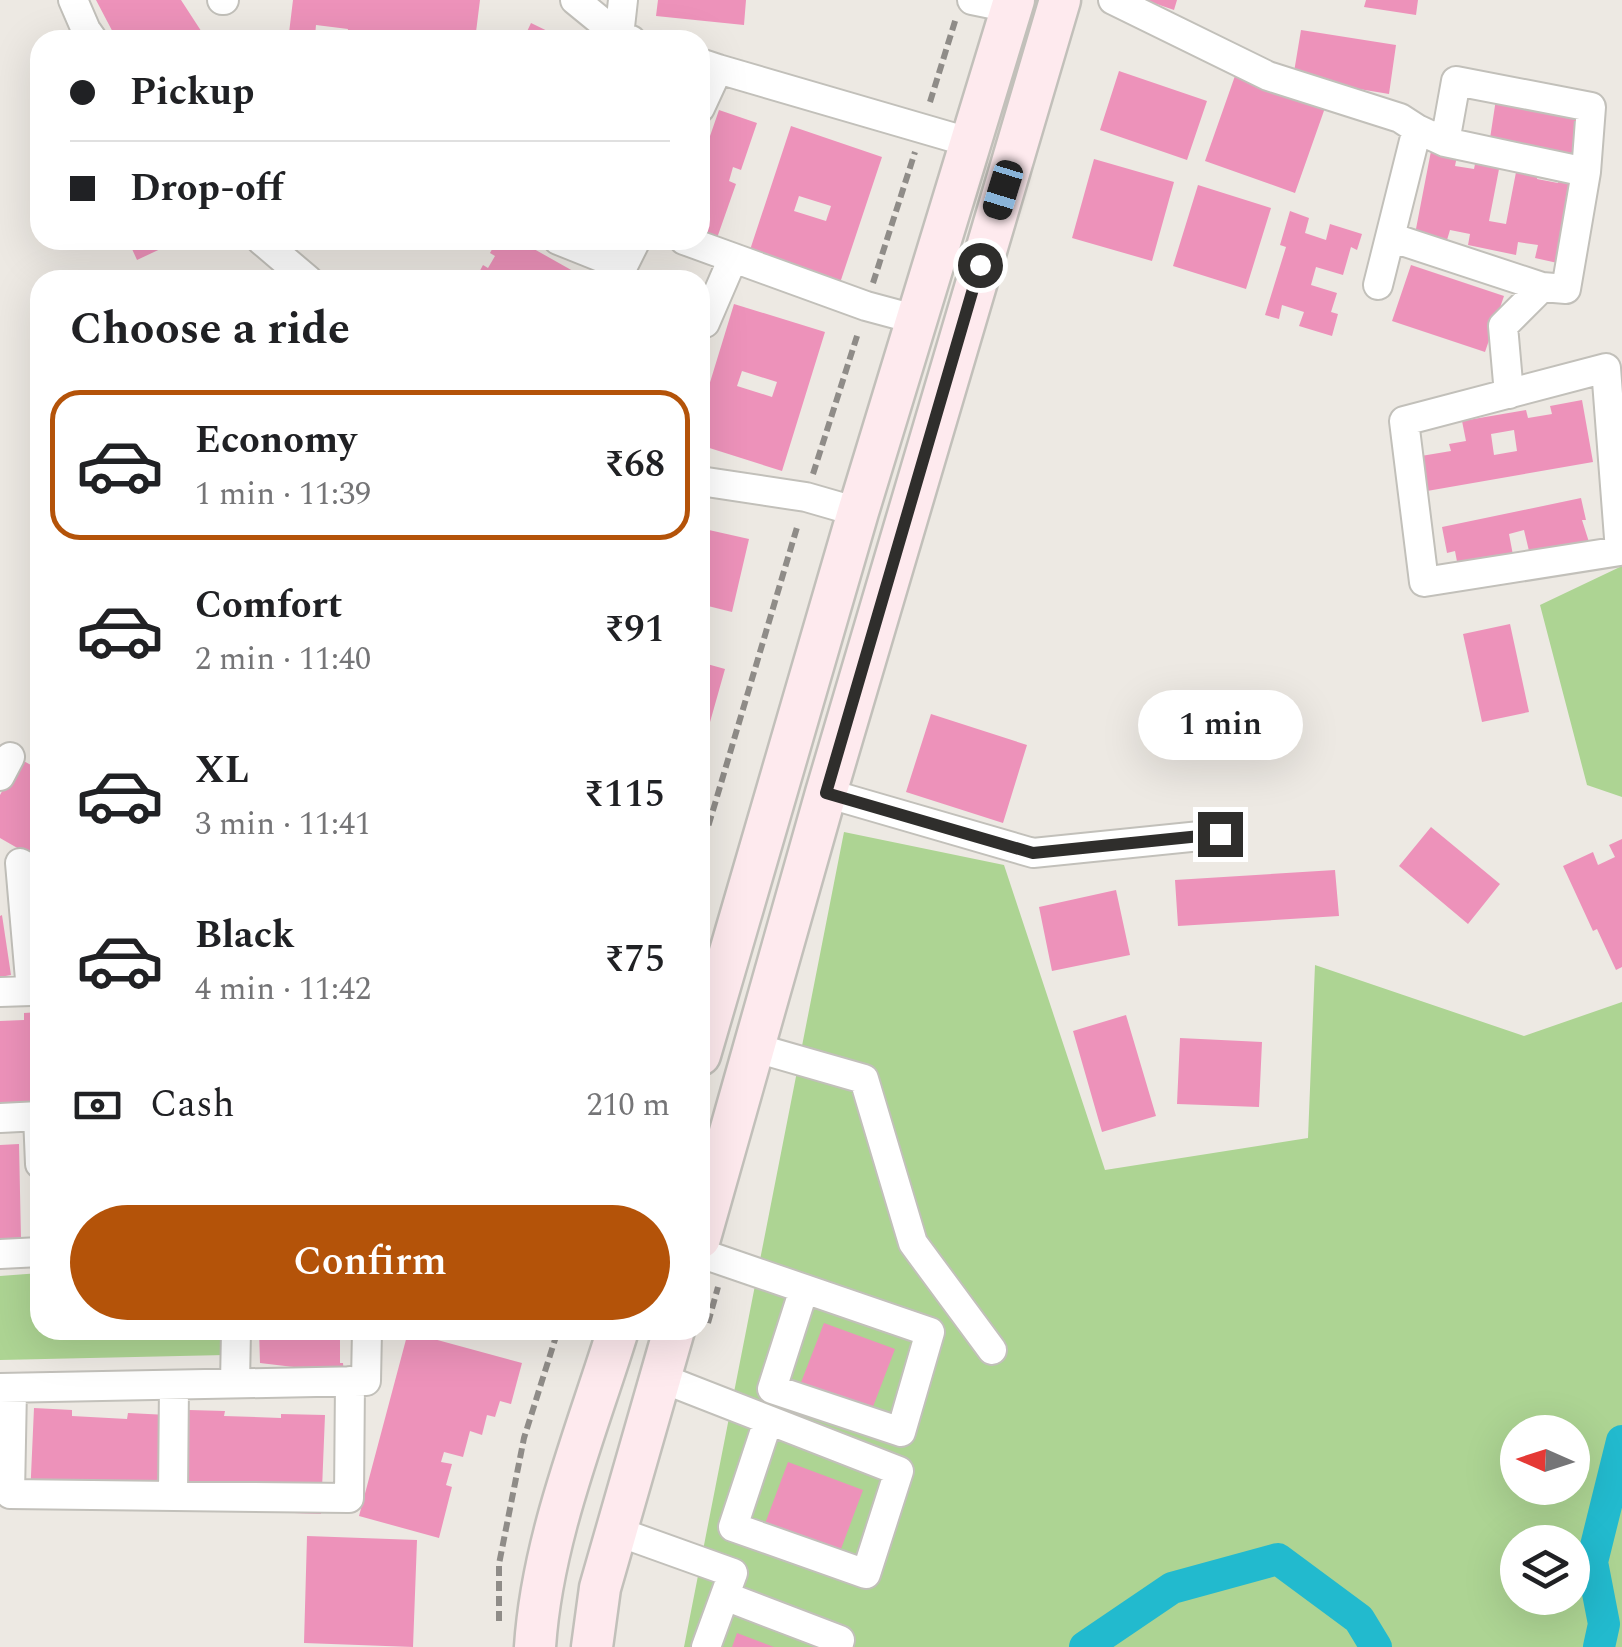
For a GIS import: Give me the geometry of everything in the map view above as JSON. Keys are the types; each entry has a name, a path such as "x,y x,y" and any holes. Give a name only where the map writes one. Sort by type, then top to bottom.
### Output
{"main road":[{"path":"710,1192 756,1048 826,793 1060,0"},
{"path":"710,1022 858,512 1013,4"},
{"path":"517,1639 537,1616 551,1548 615,1340"},
{"path":"592,1647 600,1588 671,1340"}],"street":[{"path":"74,0 86,30"},
{"path":"575,0 615,30"},
{"path":"622,0 625,30"},
{"path":"1112,0 1268,76 1400,118 1445,142 1586,172"},
{"path":"965,7 1013,4"},
{"path":"710,66 972,144"},
{"path":"1390,237 1542,287 1566,288 1586,172 1591,107 1456,82 1445,142"},
{"path":"1378,285 1417,129"},
{"path":"272,250 296,270"},
{"path":"583,250 623,266 631,250"},
{"path":"710,250 866,306 918,320"},
{"path":"710,311 733,258"},
{"path":"1510,394 1502,326 1542,287"},
{"path":"1606,368 1620,550 1424,582 1404,421 1510,394 1606,368"},
{"path":"710,483 806,498 858,512"},
{"path":"826,793 1033,853 1220,834"},
{"path":"20,863 30,948"},
{"path":"0,992 30,991"},
{"path":"756,1048 864,1080 913,1243 992,1350"},
{"path":"0,1118 30,1116"},
{"path":"0,1254 30,1252"},
{"path":"710,1257 930,1332 901,1432 772,1389 804,1290"},
{"path":"236,1340 236,1383"},
{"path":"350,1380 349,1498 10,1494 6,1388 174,1385 350,1380 366,1380 367,1340"},
{"path":"661,1378 899,1470 866,1574 732,1526 768,1421"},
{"path":"173,1495 174,1385"},
{"path":"616,1531 733,1574 706,1647"},
{"path":"725,1596 840,1640 838,1647"}],"path":[{"path":"710,820 922,127 965,7"},
{"path":"517,1639 500,1564 524,1438 555,1340"}],"green space":[{"path":"1622,566 1622,797 1587,785 1540,605"},
{"path":"844,832 1004,865 1105,1170 1308,1138 1315,965 1524,1036 1622,1002 1622,1647 684,1647"},
{"path":"30,1274 30,1340 224,1340 225,1355 0,1360 0,1276"}],"building":[{"path":"96,0 181,0 200,30 112,30"},
{"path":"293,0 480,0 476,30 348,30 316,25 316,30 289,30"},
{"path":"658,0 746,0 744,25 656,16"},
{"path":"1145,0 1177,0 1174,10"},
{"path":"1366,0 1418,0 1416,15 1364,7"},
{"path":"1301,30 1396,45 1389,94 1293,78"},
{"path":"1119,71 1207,101 1187,160 1100,130"},
{"path":"1236,73 1326,105 1295,193 1205,161"},
{"path":"1496,99 1582,112 1575,159 1489,145"},
{"path":"719,110 757,123 741,170 733,167 729,181 736,184 717,238 710,236 710,136"},
{"path":"791,126 882,157 838,289 747,259","holes":["799,196 831,206 826,221 794,211"]},
{"path":"1431,151 1457,156 1455,166 1474,169 1476,159 1500,164 1489,221 1506,224 1517,167 1538,172 1537,179 1558,183 1559,175 1578,179 1562,264 1535,258 1538,245 1518,242 1516,255 1468,245 1470,234 1450,230 1447,240 1415,234"},
{"path":"1094,159 1174,182 1152,261 1072,238"},
{"path":"1198,185 1271,208 1246,289 1173,266"},
{"path":"1290,211 1309,218 1305,233 1326,240 1330,224 1362,234 1357,250 1351,247 1343,275 1316,267 1311,285 1337,293 1331,312 1338,314 1332,336 1299,326 1304,312 1282,305 1279,319 1265,315 1286,247 1280,245"},
{"path":"132,250 158,250 137,260"},
{"path":"536,250 571,270 480,270 483,265 488,268 495,256 490,253"},
{"path":"1411,265 1504,296 1485,352 1392,321"},
{"path":"734,304 825,332 782,471 710,448 710,382","holes":["742,371 777,382 772,397 737,386"]},
{"path":"1582,400 1593,462 1427,491 1421,456 1451,451 1449,444 1466,441 1462,421 1526,410 1528,418 1552,414 1550,406","holes":["1514,430 1517,451 1494,455 1491,434"]},
{"path":"1581,498 1586,520 1582,520 1595,561 1458,567 1455,551 1447,553 1442,527","holes":["1524,530 1529,551 1513,555 1509,534"]},
{"path":"710,530 749,539 732,612 710,606"},
{"path":"1510,624 1529,712 1482,722 1463,634"},
{"path":"710,665 725,669 710,722"},
{"path":"931,714 1027,745 1003,823 906,792"},
{"path":"20,759 30,764 30,855 0,838 0,795"},
{"path":"1431,827 1500,884 1468,924 1399,866"},
{"path":"1622,839 1622,967 1616,970 1563,866 1593,852 1598,865 1615,857 1609,845"},
{"path":"1335,870 1339,916 1178,926 1175,880"},
{"path":"1116,890 1130,955 1052,971 1039,907"},
{"path":"0,916 11,975 0,977"},
{"path":"24,1013 30,1013 30,1103 0,1105 0,1021 24,1020"},
{"path":"1126,1015 1156,1116 1102,1132 1073,1031"},
{"path":"1180,1038 1262,1042 1259,1107 1177,1104"},
{"path":"19,1144 21,1239 0,1239 0,1145"},
{"path":"824,1323 895,1349 871,1412 800,1385"},
{"path":"259,1340 340,1340 344,1373 260,1363"},
{"path":"406,1340 437,1340 522,1363 511,1404 500,1401 495,1417 487,1415 482,1435 470,1431 463,1457 444,1452 441,1462 452,1464 446,1485 452,1487 439,1538 359,1516"},
{"path":"34,1408 72,1410 72,1416 127,1419 128,1413 168,1415 163,1505 30,1498"},
{"path":"189,1410 225,1411 224,1416 325,1415 321,1514 185,1509"},
{"path":"788,1462 863,1490 838,1557 763,1529"},
{"path":"307,1536 417,1540 413,1647 304,1643"},
{"path":"737,1633 774,1647 732,1647"}],"waterway":[{"path":"1599,1647 1604,1624 1592,1562 1622,1441"},
{"path":"1085,1647 1172,1588 1278,1559 1359,1619 1376,1647"}],"route":[{"path":"980,265 826,793 1033,853 1220,834"}]}
